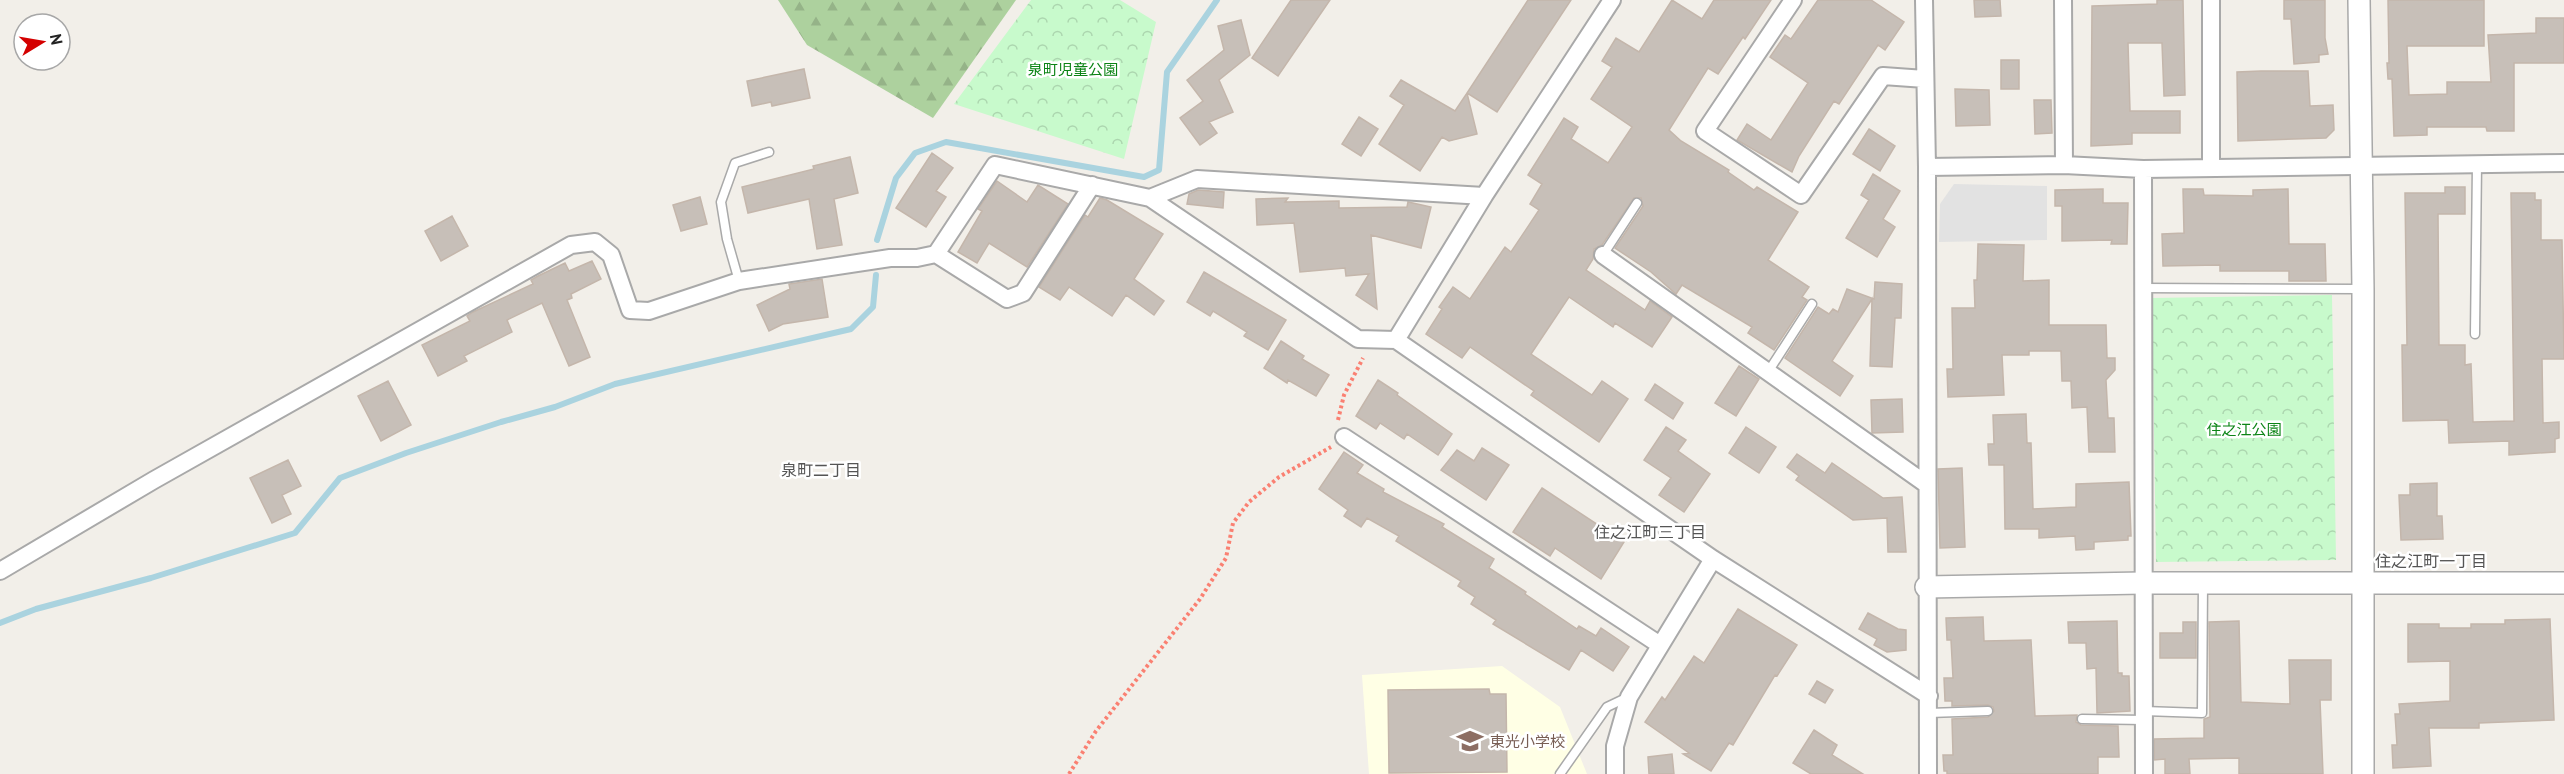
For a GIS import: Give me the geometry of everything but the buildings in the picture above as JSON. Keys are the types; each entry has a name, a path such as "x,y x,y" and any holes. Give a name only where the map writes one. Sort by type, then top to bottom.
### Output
{"street":[{"path":"1396,340 1484,196 1612,0"},
{"path":"1793,0 1705,131 1801,195 1883,76 1925,79"},
{"path":"1924,0 1927,167 1928,774"},
{"path":"2063,0 2064,165"},
{"path":"2211,0 2211,168"},
{"path":"2359,0 2363,289 2363,774"},
{"path":"1927,167 2064,165 2143,169 2564,163"},
{"path":"936,254 995,165 1150,198 1358,339 1396,340 1713,559 1929,696"},
{"path":"2143,169 2144,774"},
{"path":"1150,198 1197,179 1484,196"},
{"path":"0,571 154,480 571,245 595,242 611,255 630,310 650,311 740,280 890,258 917,258 936,254 1007,299 1023,293 1092,185"},
{"path":"1603,255 1926,484"},
{"path":"1344,437 1660,645"},
{"path":"1615,774 1615,746 1629,697 1713,559"},
{"path":"1926,587 2143,583 2564,583"}],"lane":[{"path":"740,280 727,239 721,202 735,163 769,152"},
{"path":"2475,334 2477,164"},
{"path":"1603,255 1637,202"},
{"path":"2143,288 2363,289"},
{"path":"1768,372 1812,304"},
{"path":"2082,719 2202,712 2202,583"},
{"path":"1560,774 1607,707 1629,697"},
{"path":"1929,713 1988,711"}],"path":[{"path":"1070,774 1096,730 1200,599 1226,558 1233,523 1249,502 1279,477 1327,451 1344,437 1337,421 1344,395 1364,355 1376,339"}],"shaded area":[{"path":"1954,184 2047,186 2047,240 1939,242 1940,204"},
{"name":"東光小学校","path":"1502,666 1560,707 1587,774 1369,774 1362,675"}],"green space":[{"path":"778,0 1016,0 933,118 807,45"},
{"name":"泉町児童公園","path":"1031,0 1120,0 1156,22 1124,159 954,104"},
{"name":"住之江公園","path":"2332,295 2336,560 2156,562 2152,298"}],"waterway":[{"path":"877,240 896,178 915,153 946,142 1144,177 1159,170 1167,72 1217,0"},
{"path":"0,623 36,609 151,578 295,533 340,478 406,453 555,407 615,384 851,329 873,307 876,275"}],"place":[{"name":"東光小学校","path":"1470,741"}],"district":[{"name":"泉町二丁目","path":"821,470"},
{"name":"住之江町三丁目","path":"1650,532"},
{"name":"住之江町一丁目","path":"2431,561"}]}
